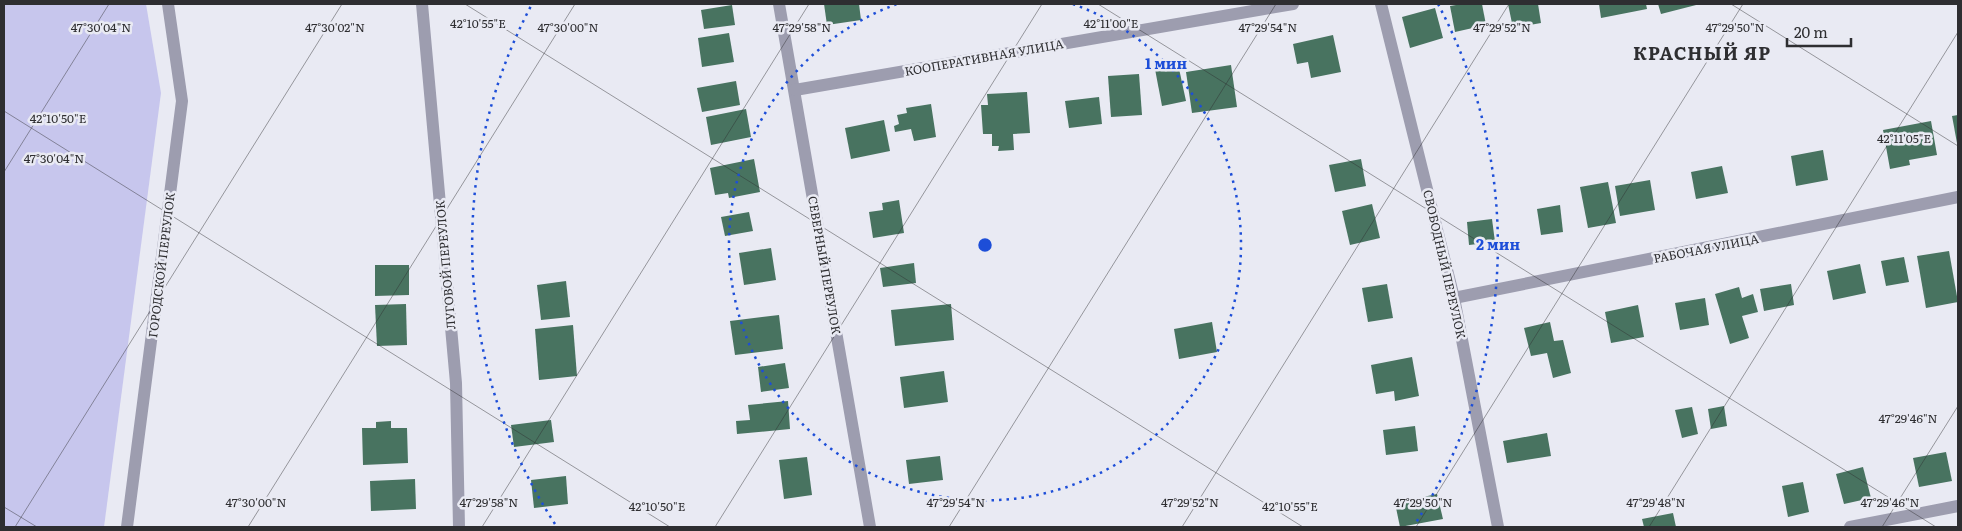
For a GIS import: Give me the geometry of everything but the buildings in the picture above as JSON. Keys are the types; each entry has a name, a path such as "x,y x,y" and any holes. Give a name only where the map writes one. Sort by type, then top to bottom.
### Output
{"street":[{"name":"ГОРОДСКОЙ ПЕРЕУЛОК","path":"127,527 182,101 168,4"},
{"name":"ЛУГОВОЙ ПЕРЕУЛОК","path":"422,4 456,383 459,527"},
{"name":"СЕВЕРНЫЙ ПЕРЕУЛОК","path":"779,4 870,527"},
{"name":"КООПЕРАТИВНАЯ УЛИЦА","path":"794,90 1293,4"},
{"name":"СВОБОДНЫЙ ПЕРЕУЛОК","path":"1381,4 1454,298 1498,527"},
{"name":"РАБОЧАЯ УЛИЦА","path":"1454,298 1958,197"},
{"path":"1850,527 1958,506"}],"shaded area":[{"path":"4,4 146,4 161,93 104,527 4,527"}],"district":[{"name":"КРАСНЫЙ ЯР","path":"1702,52"}]}
